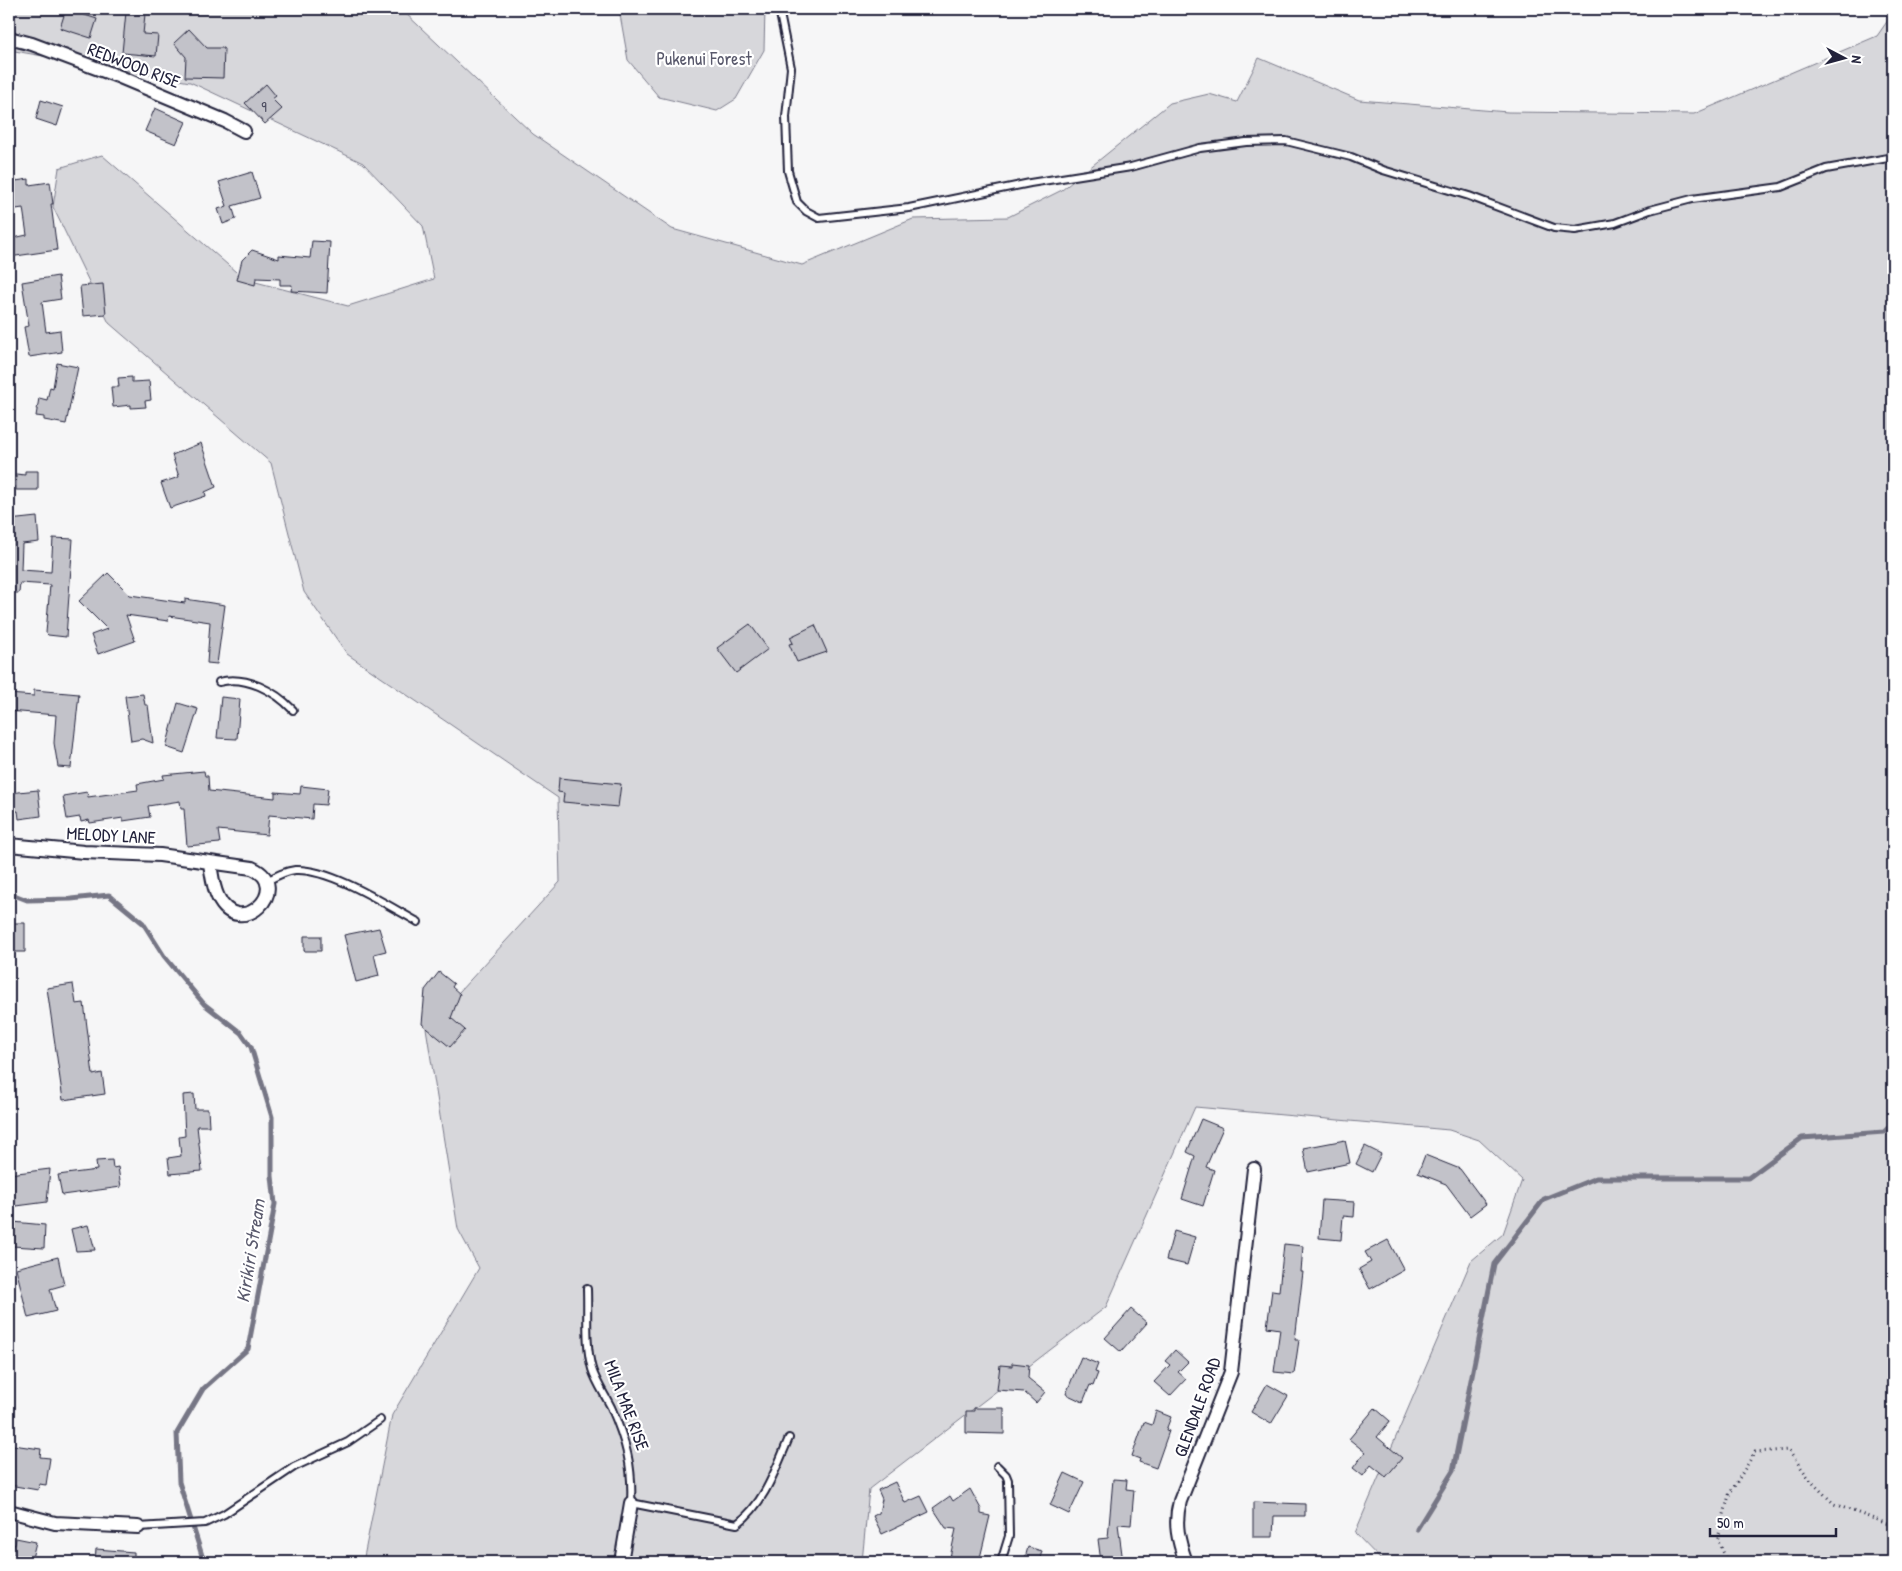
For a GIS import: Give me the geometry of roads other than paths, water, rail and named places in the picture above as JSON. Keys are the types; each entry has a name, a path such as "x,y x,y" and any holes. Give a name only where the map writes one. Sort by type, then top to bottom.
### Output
{"street":[{"name":"REDWOOD RISE","path":"9,38 32,44 120,77 225,121 244,131"},
{"name":"MELODY LANE","path":"9,845 84,852 160,855 210,864 252,868 261,872 267,881"},
{"path":"210,864 218,898 225,908 236,913 251,914 261,908 267,896 267,881"},
{"name":"GLENDALE ROAD","path":"1186,1562 1177,1533 1176,1518 1180,1501 1231,1372 1254,1169"},
{"name":"MILA MAE RISE","path":"620,1562 631,1503"},
{"path":"9,1511 56,1523 138,1527"}],"lane":[{"path":"779,9 791,68 786,117 788,171 797,202 806,211 819,218 910,208 1030,183 1131,167 1200,148 1246,142 1286,141 1351,157 1383,170 1469,196 1554,228 1575,230 1615,223 1650,210 1692,199 1781,187 1826,169 1888,158 1893,153"},
{"path":"219,682 228,680 256,685 278,696 293,710"},
{"path":"267,881 285,872 306,870 347,884 418,922"},
{"name":"MILA MAE RISE","path":"587,1289 588,1336 592,1370 611,1407 628,1451 632,1478 631,1503"},
{"path":"138,1527 205,1523 224,1514 294,1466 348,1442 380,1420"},
{"path":"631,1503 737,1524 749,1515 765,1492 790,1438"},
{"path":"996,1466 1006,1475 1008,1490 1009,1536 1001,1562"}],"waterway":[{"name":"Kirikiri Stream","path":"9,893 27,900 71,899 109,895 143,923 164,956 204,1004 241,1033 251,1047 272,1117 272,1176 275,1204 248,1349 203,1389 177,1433 179,1482 204,1562"},
{"path":"1417,1529 1453,1471 1494,1264 1544,1199 1596,1178 1748,1178 1802,1138 1884,1132 1893,1123"}],"park label":[{"name":"Pukenui Forest","path":"704,58"}]}
